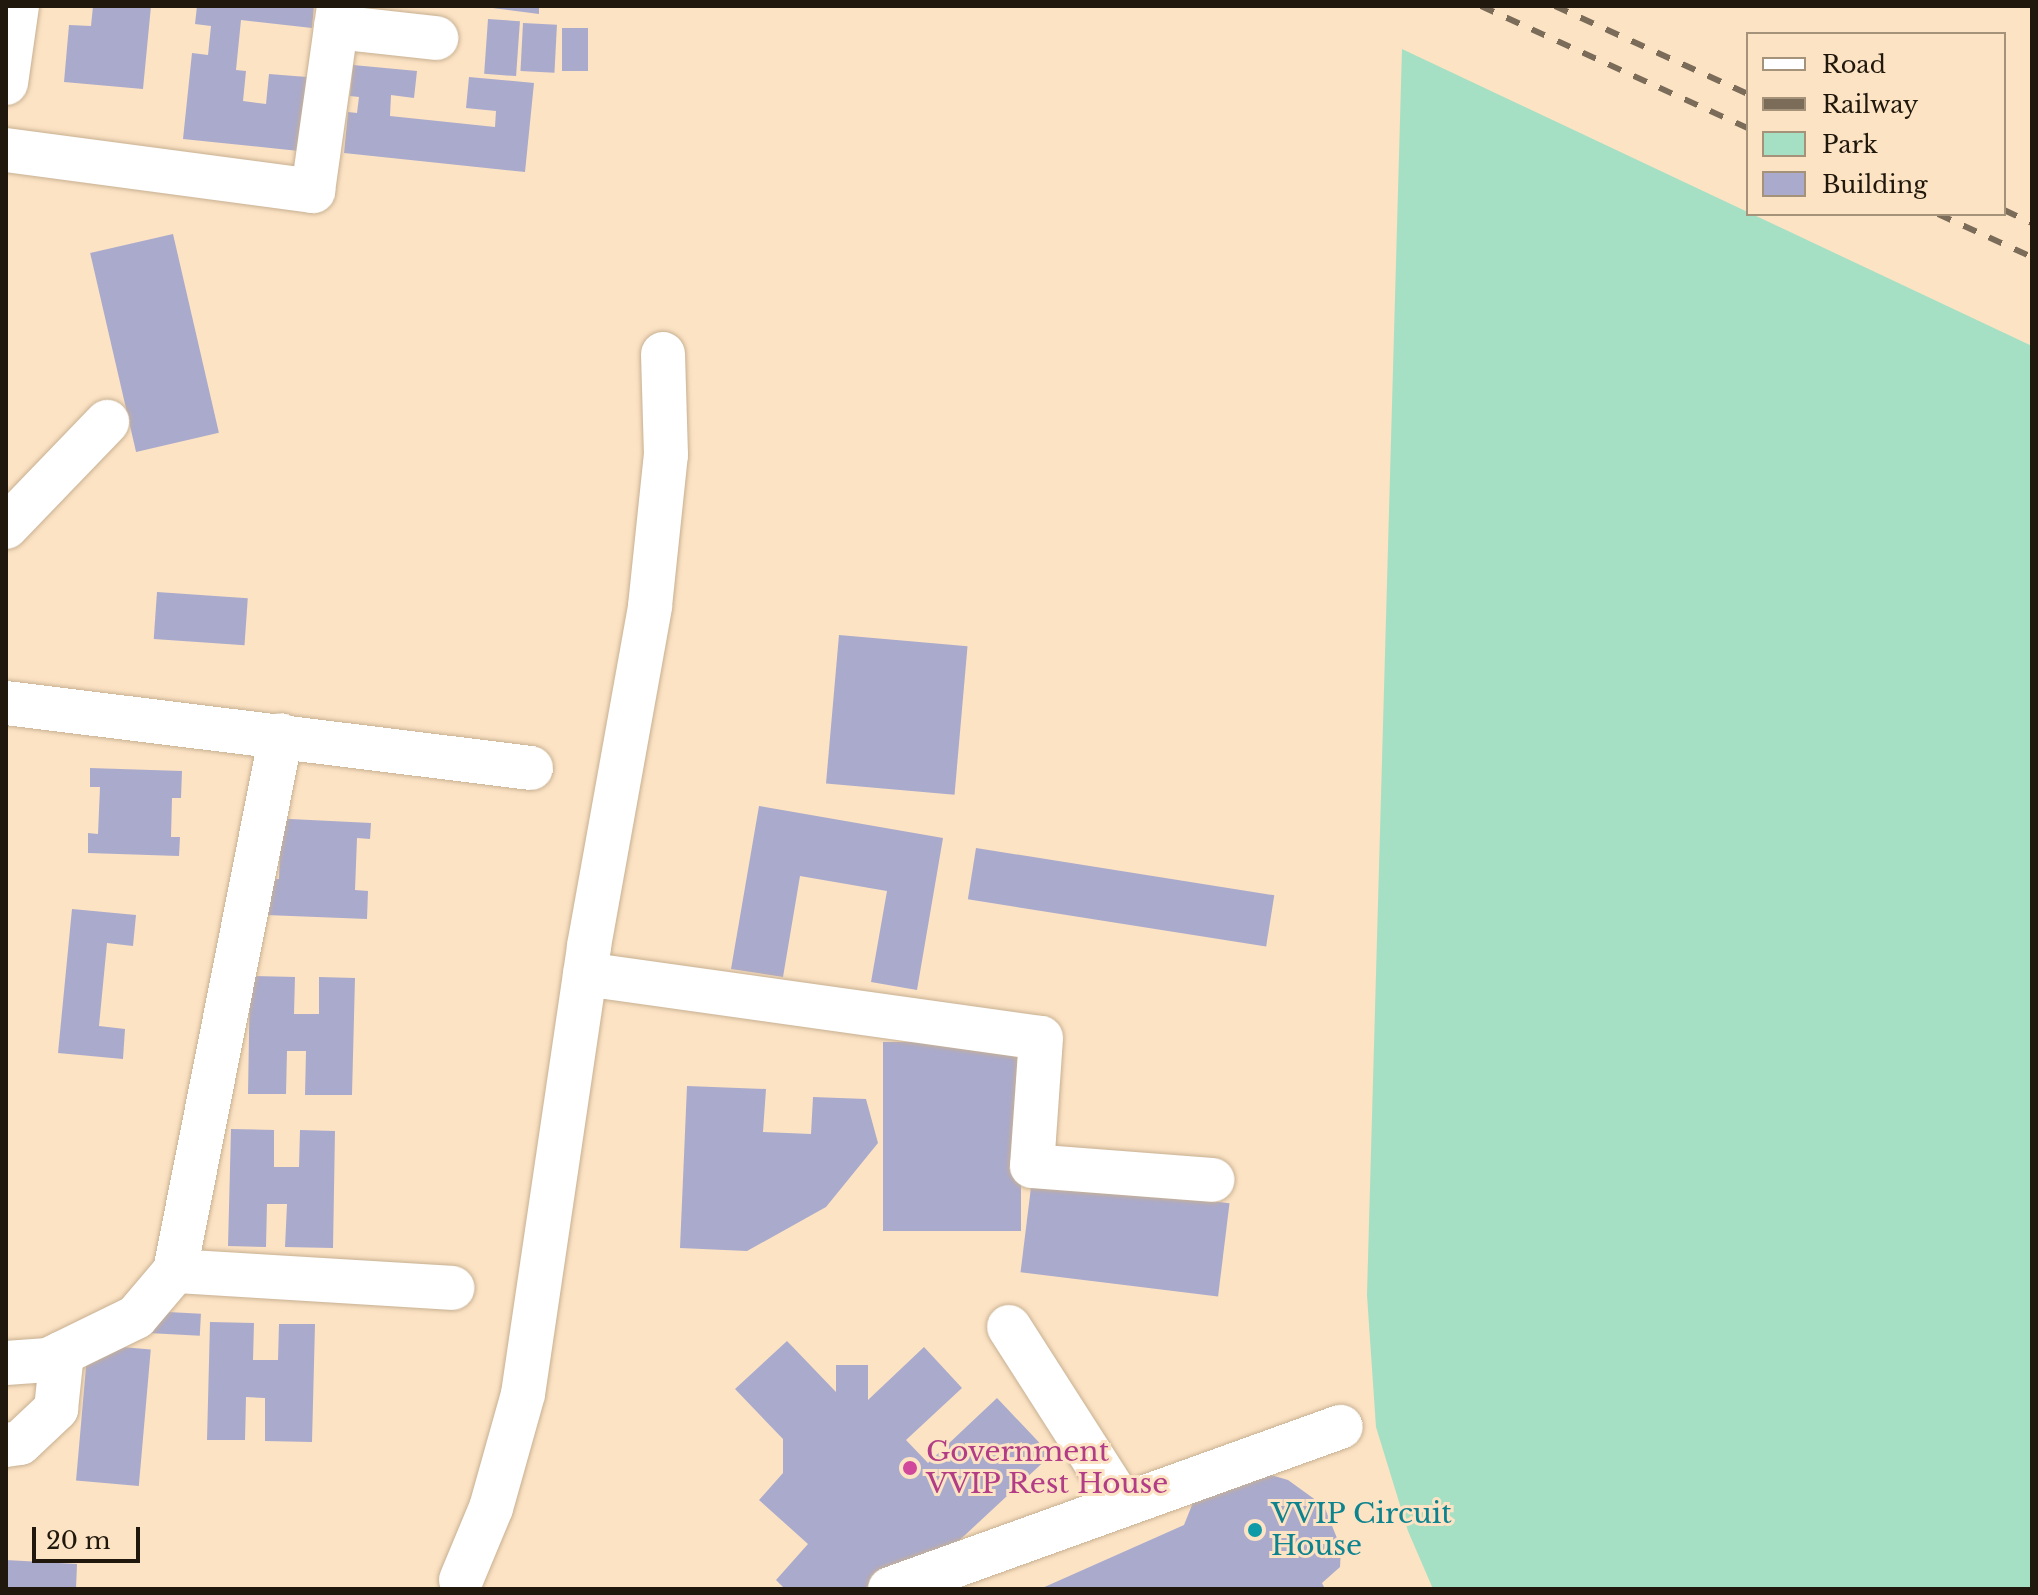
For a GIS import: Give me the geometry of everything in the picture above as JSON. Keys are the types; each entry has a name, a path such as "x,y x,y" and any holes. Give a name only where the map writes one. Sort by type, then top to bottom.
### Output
{"street":[{"path":"6,83 17,6"},
{"path":"6,150 313,191 338,16 436,38"},
{"path":"461,1580 491,1508 523,1394 585,974 650,606 666,455 663,354"},
{"path":"6,527 107,422"},
{"path":"6,703 531,768"},
{"path":"6,1363 62,1353 136,1317 175,1271 281,735"},
{"path":"585,974 1041,1038 1032,1166 1212,1180"},
{"path":"175,1271 452,1288"},
{"path":"1009,1327 1121,1502"},
{"path":"6,1445 20,1443 56,1409 62,1353"},
{"path":"890,1589 948,1579 1121,1502 1341,1427"}],"green space":[{"path":"1402,49 1746,211 1746,216 1756,216 2032,346 2032,1589 1433,1589 1408,1531 1376,1427 1367,1295"}],"building":[{"path":"93,6 151,6 143,89 64,82 69,25 91,26"},
{"path":"197,6 314,6 312,28 241,20 236,70 246,71 243,101 266,104 269,74 307,77 299,151 183,139 192,53 208,55 211,26 195,24"},
{"path":"477,6 539,6 539,14"},
{"path":"488,19 520,21 516,76 484,74"},
{"path":"523,23 557,25 554,73 520,71"},
{"path":"562,28 588,28 588,71 562,71"},
{"path":"353,65 417,71 414,98 391,95 390,116 495,127 496,111 466,108 469,77 534,83 525,172 344,153 348,112 357,113 359,97 350,96"},
{"path":"173,234 219,433 136,452 90,253"},
{"path":"157,592 248,598 244,645 154,639"},
{"path":"839,635 968,646 955,795 826,783"},
{"path":"90,768 182,771 181,798 172,798 171,837 180,837 179,856 88,853 88,833 98,834 100,787 90,787"},
{"path":"759,806 943,838 917,990 871,982 887,891 800,876 783,977 731,969"},
{"path":"270,818 371,823 370,839 357,838 355,890 368,891 367,919 266,915 268,879 279,879 280,846"},
{"path":"976,848 1274,895 1266,947 968,899"},
{"path":"72,909 136,915 133,946 107,943 99,1026 125,1029 123,1059 58,1053"},
{"path":"250,976 295,977 294,1014 319,1014 319,977 355,978 352,1095 305,1095 306,1051 287,1051 286,1094 248,1094"},
{"path":"883,1042 1021,1042 1021,1231 883,1231"},
{"path":"687,1086 766,1089 763,1132 811,1134 813,1097 866,1099 878,1143 826,1207 747,1251 680,1248"},
{"path":"231,1129 274,1130 274,1167 299,1167 300,1130 335,1131 333,1248 285,1247 287,1204 267,1204 266,1247 228,1246"},
{"path":"1032,1179 1230,1203 1218,1297 1021,1272"},
{"path":"149,1311 201,1314 200,1336 148,1333"},
{"path":"210,1322 254,1323 253,1360 278,1360 279,1324 315,1324 312,1442 265,1441 265,1398 246,1397 245,1440 207,1440"},
{"name":"Government VVIP Rest House","path":"787,1341 836,1392 836,1365 868,1365 868,1400 924,1347 962,1388 906,1440 928,1463 997,1398 1051,1455 935,1563 860,1589 785,1589 776,1580 808,1544 759,1500 783,1473 783,1439 735,1389"},
{"path":"88,1344 151,1349 139,1486 76,1480"},
{"name":"VVIP Circuit House","path":"1257,1471 1288,1480 1324,1506 1341,1548 1340,1567 1322,1583 1325,1589 1040,1589 1184,1525 1194,1500"},
{"path":"6,1560 77,1564 76,1589 6,1589"}],"railway":[{"path":"1481,6 1746,127"},
{"path":"1555,6 1746,93"},
{"path":"2006,211 2032,223"},
{"path":"1942,216 2032,257"}],"place":[{"name":"Government VVIP Rest House","path":"910,1468"},
{"name":"VVIP Circuit House","path":"1255,1530"}]}
